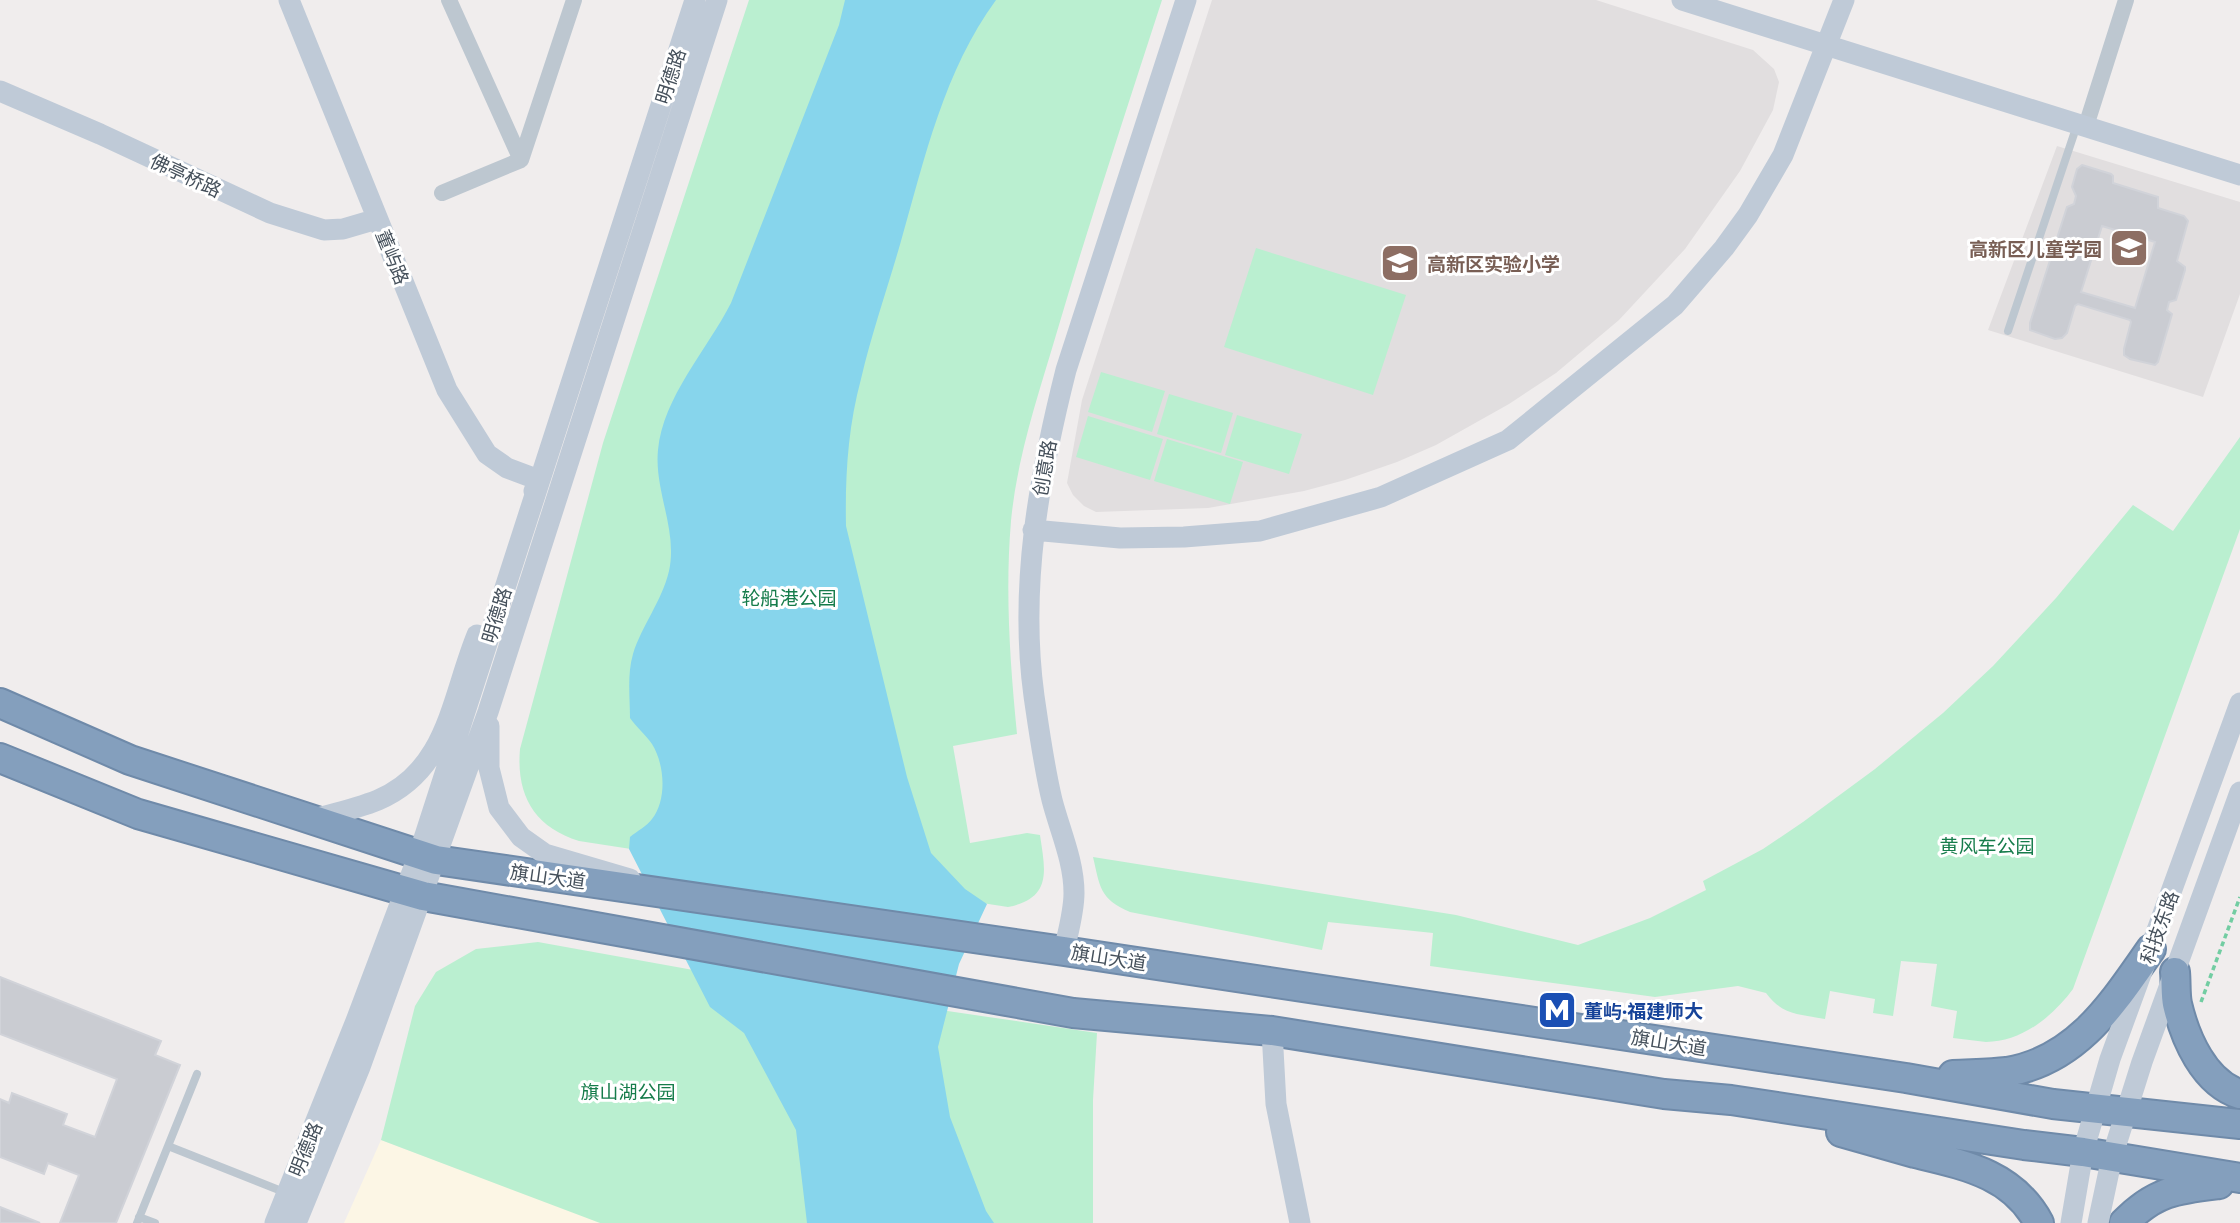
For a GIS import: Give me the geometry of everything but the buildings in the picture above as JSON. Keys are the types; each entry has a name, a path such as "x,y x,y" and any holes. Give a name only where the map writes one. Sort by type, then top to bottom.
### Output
{"highway":[{"name":"旗山大道","path":"0,703 130,760 427,857 1906,1078 2095,1109 2240,1124"},
{"path":"1,761 138,814 414,894 1073,1013 1272,1031 1664,1094 1731,1100 2084,1152 2240,1180"},
{"path":"1906,1078 2008,1072 2048,1058 2065,1049 2108,1011 2151,949"},
{"path":"2175,972 2177,1004 2201,1063 2215,1080 2240,1094"},
{"path":"1731,1100 1986,1172 2010,1187 2024,1201 2039,1223"},
{"path":"2124,1223 2147,1203 2172,1190 2240,1180"}],"street":[{"name":"董屿路","path":"289,0 447,390 487,454 507,468 539,480"},
{"path":"449,0 521,160"},
{"path":"442,193 521,160 574,0"},
{"name":"明德路","path":"296,1223 360,1067 427,857 539,480 695,0"},
{"path":"427,857 488,712 717,0"},
{"name":"创意路","path":"1064,951 1074,895 1069,856 1051,798 1034,694 1028,611 1033,530 1051,431 1066,370 1186,0"},
{"path":"1682,0 2240,175"},
{"path":"1033,530 1142,538 1260,531 1381,497 1508,440 1675,305 1703,275 1748,215 1783,155 1844,0"},
{"path":"2082,125 2126,0"},
{"name":"佛亭桥路","path":"0,91 270,213 324,230 343,229 377,219"},
{"path":"310,820 379,799 398,790 427,764 441,738 466,661 539,480"},
{"name":"科技东路","path":"2071,1223 2095,1109 2240,704"},
{"path":"488,712 489,768 493,786 499,808 521,837 545,854 688,897"},
{"name":"科技东路","path":"2098,1223 2112,1157 2125,1113 2240,792"},
{"name":"明德路","path":"275,1223 414,894"},
{"path":"1272,1031 1276,1104 1300,1223"}],"lane":[{"path":"2008,331 2082,125"},
{"path":"155,1223 138,1220 197,1074"},
{"path":"168,1146 287,1194"}],"path":[{"path":"2189,1037 2240,897"}],"shaded area":[{"name":"高新区实验小学","path":"1212,0 1596,0 1753,50 1774,69 1779,82 1773,110 1740,171 1685,249 1619,320 1556,373 1509,404 1436,445 1397,462 1304,491 1208,508 1096,512 1084,506 1073,495 1067,483 1082,400"},
{"name":"高新区儿童学园","path":"2057,146 2240,202 2240,294 2203,397 1988,330"},
{"path":"381,1140 600,1222 600,1223 344,1223"}],"green space":[{"name":"轮船港公园","path":"749,0 1162,0 1035,404 1018,474 1011,521 1008,574 1010,654 1017,734 953,746 970,843 1027,833 1040,835 1043,881 1033,897 1022,903 1008,907 579,841 550,827 531,807 525,795 521,781 520,749 603,443"},
{"path":"1256,248 1406,295 1373,395 1224,347"},
{"path":"1101,372 1165,391 1152,432 1088,412"},
{"path":"1169,394 1233,413 1221,453 1157,434"},
{"path":"1237,415 1302,434 1289,474 1225,455"},
{"path":"1088,416 1163,439 1150,480 1076,457"},
{"name":"黄风车公园","path":"2240,437 2240,529 2073,989 2046,1018 2012,1038 1986,1042 1953,1038 1957,1011 1931,1006 1937,964 1901,961 1893,1016 1873,1013 1875,999 1830,991 1825,1019 1785,1010 1766,993 1738,986 1655,997 1430,966 1433,933 1328,922 1322,950 1130,912 1112,902 1102,890 1093,857 1456,915 1578,945 1650,918 1706,890 1703,881 1763,849 1803,822 1875,769 1943,713 1993,666 2056,598 2133,505 2173,531"},
{"path":"1167,439 1243,462 1230,504 1154,481"},
{"name":"旗山湖公园","path":"538,942 798,989 1097,1033 1093,1100 1093,1223 600,1223 381,1140 415,1006 436,972 476,949"}],"water":[{"path":"845,0 996,0 978,27 949,85 928,147 857,397 848,452 846,507 846,526 907,777 931,853 965,889 987,904 959,964 938,1047 950,1117 986,1211 994,1223 807,1223 796,1130 744,1033 710,1007 629,849 630,837 645,826 657,811 662,792 662,772 656,752 630,718 629,686 633,654 666,582 671,556 671,541 659,480 658,450 662,430 668,411 687,374 731,303 839,25"}],"place":[{"name":"高新区儿童学园","path":"2129,248"},
{"name":"高新区实验小学","path":"1400,263"},
{"name":"董屿·福建师大","path":"1557,1010"}]}
